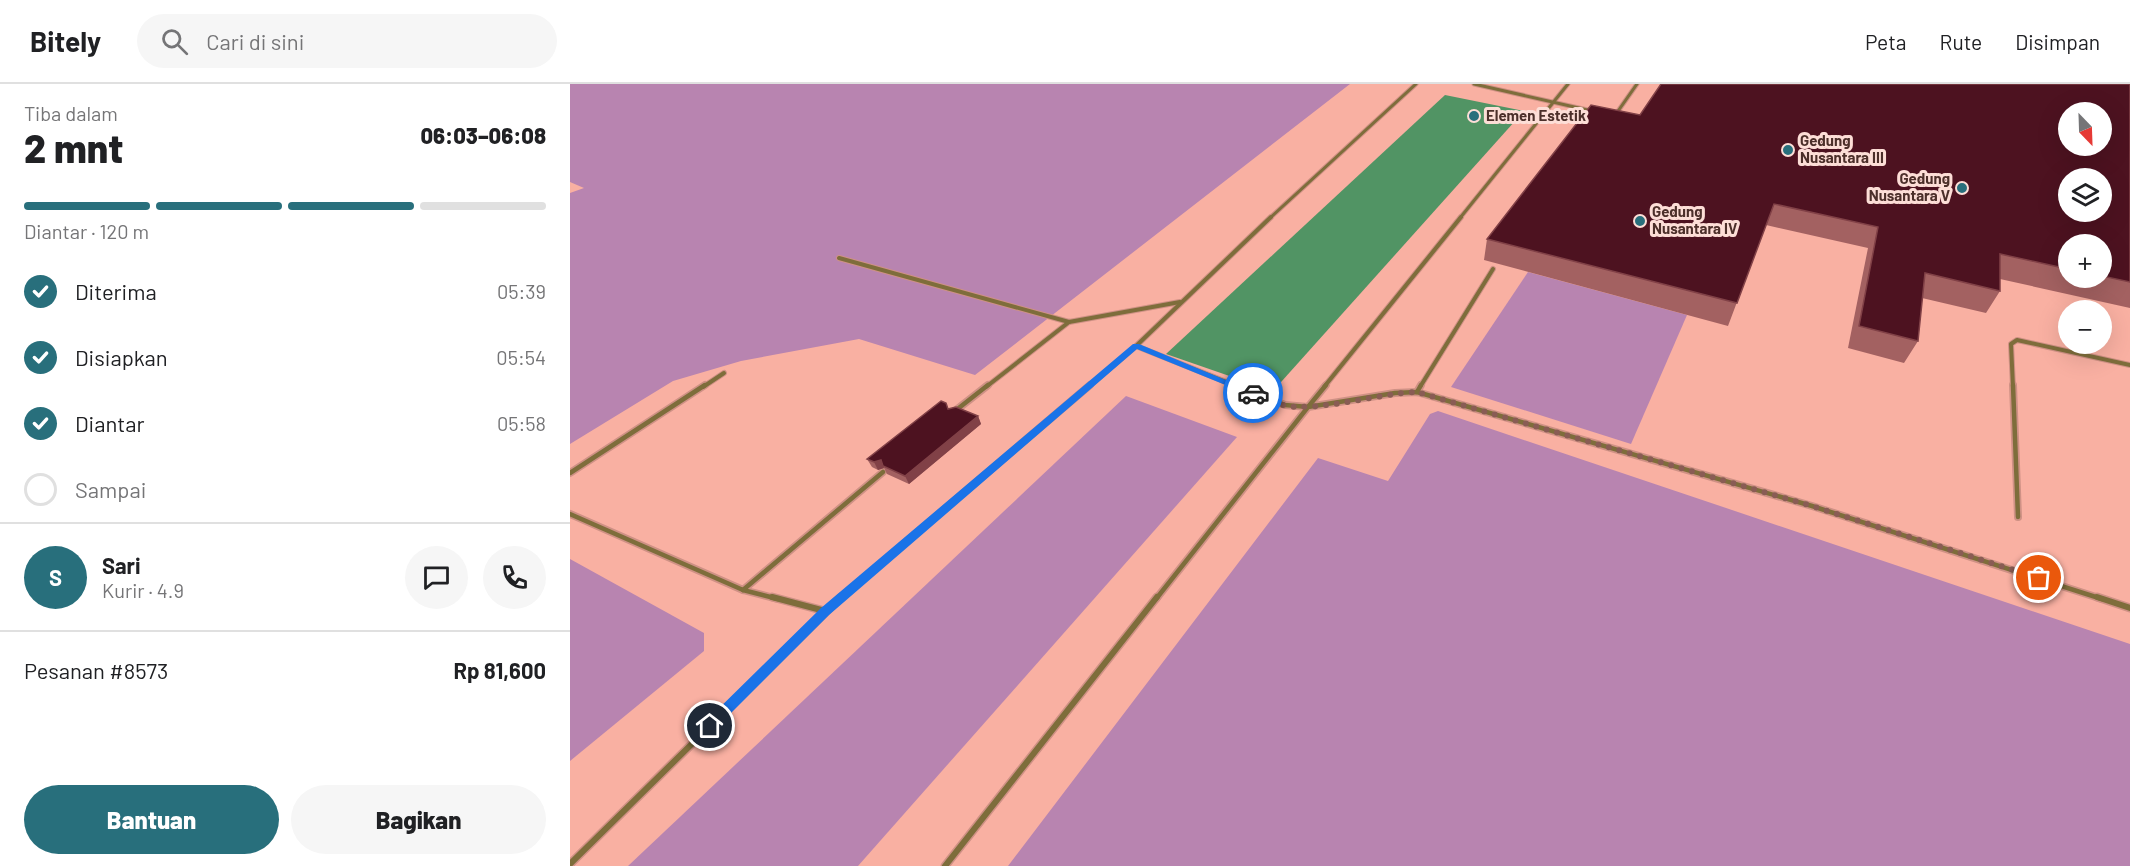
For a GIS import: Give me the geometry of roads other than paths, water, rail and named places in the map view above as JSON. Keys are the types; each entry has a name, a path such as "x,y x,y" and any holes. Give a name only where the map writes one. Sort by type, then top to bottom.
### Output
{"lane":[{"path":"570,864 825,611 1136,346 1416,84"},
{"path":"1474,84 1594,111"},
{"path":"945,866 1308,407 1568,84"},
{"path":"1615,116 1637,84"},
{"path":"839,258 1069,322 1182,302"},
{"path":"1417,392 1493,269"},
{"path":"954,413 1069,322"},
{"path":"2018,517 2011,344 2017,340 2027,341 2130,365"},
{"path":"1136,346 1285,405 1308,407 1395,393 1417,392 1812,506 2130,608"},
{"path":"570,473 724,373"},
{"path":"743,590 883,472"},
{"path":"570,514 743,590 825,611"}],"place":[{"name":"Elemen Estetik","path":"1474,116"},
{"name":"Gedung Nusantara III","path":"1788,150"},
{"name":"Gedung Nusantara V","path":"1962,188"},
{"name":"Gedung Nusantara IV","path":"1640,221"}]}
